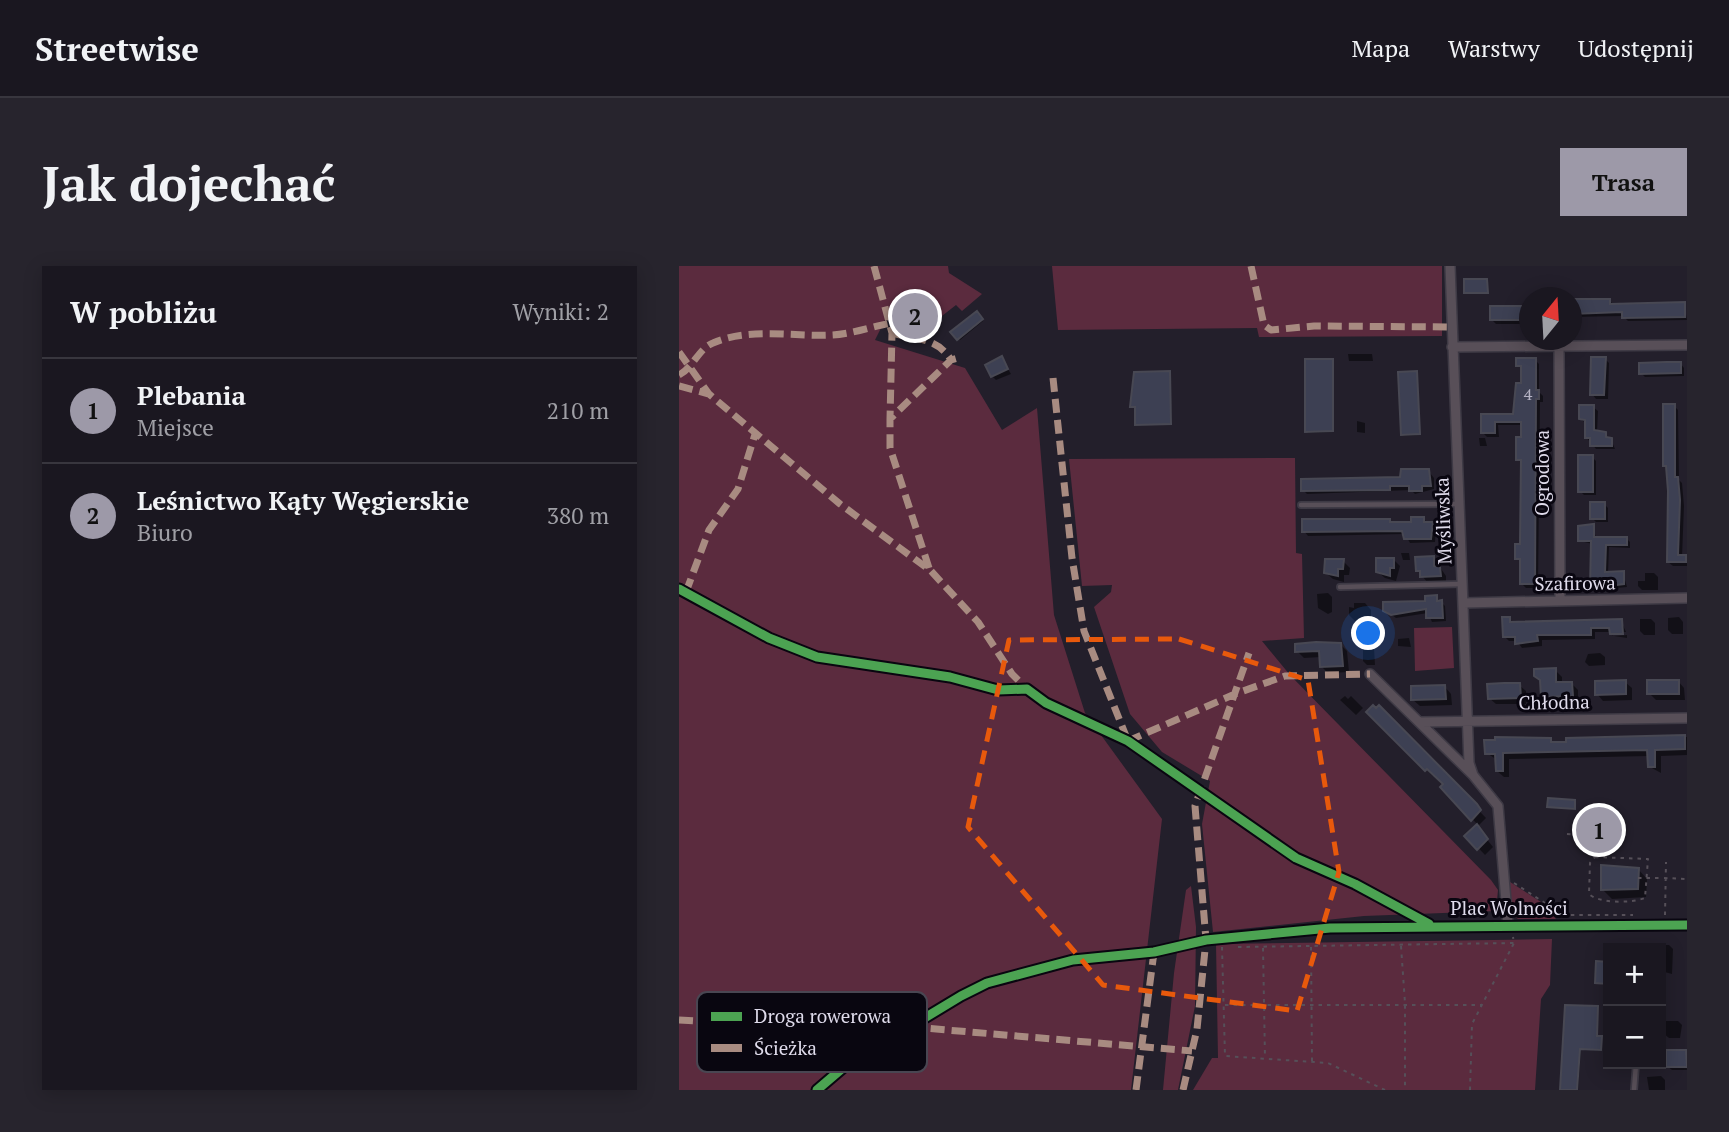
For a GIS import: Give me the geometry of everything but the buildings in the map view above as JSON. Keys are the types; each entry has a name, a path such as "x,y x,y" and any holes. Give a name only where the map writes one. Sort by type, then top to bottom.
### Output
{"street":[{"name":"Myśliwska","path":"1450,266 1469,764 1473,775"},
{"path":"1582,345 1687,345"},
{"path":"1452,347 1519,346"},
{"name":"Ogrodowa","path":"1559,350 1560,601"},
{"name":"Szafirowa","path":"1463,603 1687,598"},
{"path":"1370,674 1473,775 1498,806 1510,925"},
{"name":"Chłodna","path":"1421,722 1687,718"},
{"name":"Plac Wolności","path":"1206,940 1330,928 1687,925"}],"lane":[{"path":"1301,505 1460,504"},
{"path":"1340,587 1462,584"},
{"path":"1634,1090 1636,1069"}],"path":[{"path":"1588,808 1582,836 1588,850 1598,850 1598,857"},
{"path":"1567,834 1582,836"},
{"path":"1598,857 1648,859 1648,878 1643,900 1593,898 1589,894 1590,863 1598,857"},
{"path":"1665,915 1666,862"},
{"path":"1504,877 1532,893 1556,915 1640,915"},
{"path":"1638,878 1659,878"},
{"path":"1665,878 1687,879"},
{"path":"1470,1090 1472,1024 1514,943 1510,925"},
{"path":"1236,947 1514,943"},
{"path":"1401,945 1405,1003 1405,1090"},
{"path":"1311,946 1312,1062"},
{"path":"1222,947 1225,1056 1328,1063 1385,1090"},
{"path":"1263,947 1265,1059"},
{"path":"1223,1005 1482,1004"}],"highlighted area":[{"path":"1179,639 1308,680 1339,872 1297,1011 1103,985 968,827 1009,640"}],"shaded area":[{"path":"679,266 948,266 949,273 982,294 962,311 956,305 933,323 926,309 896,298 875,340 965,368 1002,430 1037,408 1054,615 1085,713 1162,819 1131,1090 679,1090"},
{"path":"1052,266 1442,266 1442,336 1259,337 1257,328 1058,330"},
{"path":"1295,458 1296,553 1302,554 1304,638 1262,641 1290,675 1491,880 1498,890 1496,911 1364,916 1213,932 1202,824 1210,781 1162,752 1130,714 1094,607 1111,592 1112,585 1082,586 1069,459"},
{"path":"1452,627 1454,668 1415,671 1414,628"},
{"path":"1507,880 1541,902 1556,919 1518,919 1512,914"},
{"path":"1191,886 1196,927 1195,1006 1178,1090 1163,1090 1174,973 1186,890"},
{"path":"1552,939 1550,985 1541,999 1535,1090 1193,1090 1212,1058 1218,1058 1216,944"}],"marked path":[{"path":"874,266 892,333 890,419"},
{"path":"1251,266 1264,325 1271,330 1314,326 1452,327"},
{"path":"679,375 708,346 727,338 757,334 839,334 890,323"},
{"path":"892,333 933,343 951,360"},
{"path":"679,352 709,394 840,504 931,571 978,622 1012,674 1028,690"},
{"path":"929,568 890,448 890,419 951,360 958,358"},
{"path":"1053,378 1072,558 1084,631 1128,741"},
{"path":"679,386 709,394"},
{"path":"686,592 709,530 738,489 756,431"},
{"path":"1183,1090 1197,1029 1206,940 1195,806 1249,653"},
{"path":"1128,741 1235,694 1285,676 1370,674"},
{"path":"1136,1090 1154,952"},
{"path":"679,1020 697,1021"},
{"path":"927,1028 1192,1051"}],"cycle path":[{"path":"679,589 769,638 817,657 950,677 998,690 1027,689 1046,703 1128,741 1296,858 1355,884 1429,924"},
{"path":"927,1017 987,983 1073,960 1154,952 1206,940 1330,928 1687,925"},
{"path":"817,1090 838,1072"}],"place":[{"name":"Leśnictwo Kąty Węgierskie","path":"915,316"},
{"name":"Plebania","path":"1599,830"}]}
